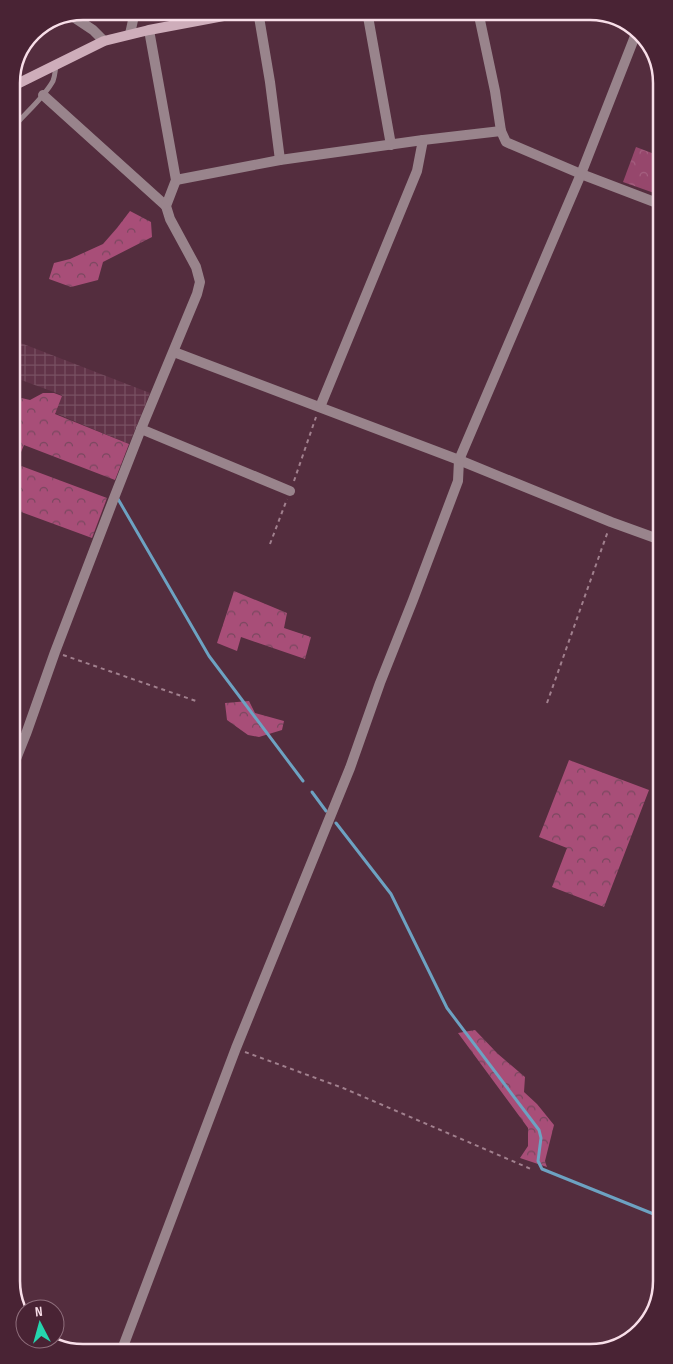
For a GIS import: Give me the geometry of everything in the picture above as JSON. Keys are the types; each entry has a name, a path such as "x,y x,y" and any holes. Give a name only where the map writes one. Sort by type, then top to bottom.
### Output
{"main road":[{"path":"20,82 104,42 130,34 203,20"}],"street":[{"path":"79,20 93,30 104,42"},
{"path":"130,34 133,20"},
{"path":"260,20 280,160"},
{"path":"369,20 391,145"},
{"path":"480,20 495,91 501,131 506,142 581,174 653,201"},
{"path":"150,30 176,180 166,206"},
{"path":"124,1344 236,1048 350,768 380,683 458,481 459,460 581,174 634,39"},
{"path":"20,749 54,652 141,429 197,294 200,282 196,267 170,219 166,206 43,95"},
{"path":"176,180 280,160 501,131"},
{"path":"320,408 417,171 423,140"},
{"path":"174,352 459,460 611,522 653,536"},
{"path":"141,429 290,491"}],"lane":[{"path":"20,119 43,95 54,79 56,64"}],"path":[{"path":"270,544 320,408"},
{"path":"547,704 611,522"},
{"path":"54,652 196,701"},
{"path":"236,1048 342,1088 531,1169"}],"shaded area":[{"path":"20,343 150,393 129,444 55,413 62,395 20,380"}],"green space":[{"path":"636,147 653,153 653,193 623,182"},
{"path":"130,211 151,222 152,237 103,262 98,280 71,287 49,279 54,263 70,259 103,244"},
{"path":"43,393 54,393 62,396 55,414 129,444 115,480 24,445 20,454 20,398 30,400"},
{"path":"20,465 107,498 92,538 20,512"},
{"path":"234,591 287,613 284,628 311,637 305,659 241,637 237,651 217,643"},
{"path":"249,701 255,713 284,721 282,730 259,737 248,735 227,720 225,703"},
{"path":"569,760 649,790 604,907 552,887 567,848 539,837"},
{"path":"475,1030 498,1054 525,1077 524,1092 537,1104 554,1125 545,1161 547,1167 520,1158 528,1146 528,1128 458,1033"}],"waterway":[{"path":"118,499 209,656 303,781"},
{"path":"312,792 326,811"},
{"path":"336,823 391,894 447,1008 539,1130 541,1138 538,1161 542,1169 653,1214"}]}
